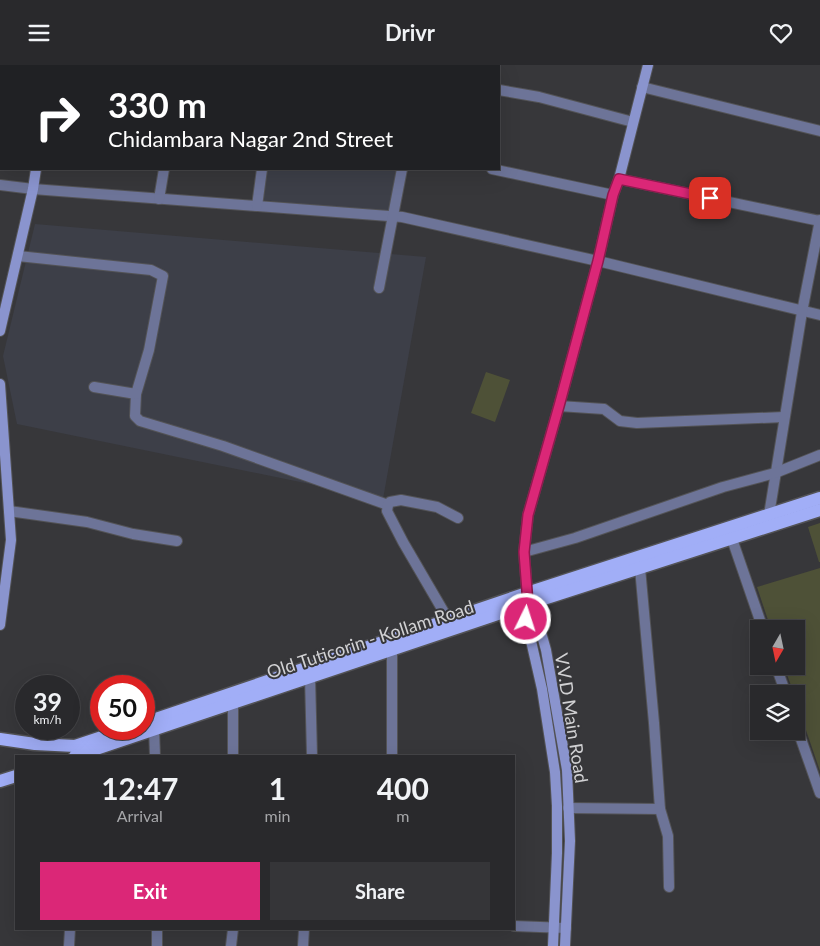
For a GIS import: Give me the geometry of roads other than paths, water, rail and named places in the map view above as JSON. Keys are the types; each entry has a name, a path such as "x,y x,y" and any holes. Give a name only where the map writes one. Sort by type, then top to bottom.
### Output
{"main road":[{"path":"648,65 619,179 613,195 598,261 528,515 524,552 528,599 820,497"},
{"path":"0,331 36,170"},
{"path":"0,384 3,456 12,540 0,625"},
{"name":"Old Tuticorin - Kollam Road","path":"155,724 233,703 392,650 451,624 528,599 640,568 820,510"},
{"name":"V.V.D Main Road","path":"528,599 526,619 542,689 557,807 553,946"},
{"name":"V.V.D Main Road","path":"528,599 537,618 546,650 567,770 570,841 565,946"},
{"path":"155,724 451,624"},
{"path":"0,739 75,751 100,740"},
{"name":"Old Tuticorin - Kollam Road","path":"75,751 108,740"},
{"path":"0,781 15,776"},
{"path":"557,807 568,808"}],"street":[{"path":"642,87 820,131"},
{"path":"500,90 539,97 633,122"},
{"path":"159,199 164,170"},
{"path":"257,206 262,170"},
{"path":"379,288 402,170"},
{"path":"497,170 613,195"},
{"path":"619,179 820,220 802,312 767,527"},
{"path":"0,185 393,216 598,261 820,315"},
{"path":"18,256 151,270 163,276 149,350 136,394 134,416 140,421 223,447 388,505"},
{"path":"94,387 136,394"},
{"path":"559,406 604,409 620,421 637,423 784,417"},
{"path":"524,552 575,537 723,487 775,473 820,455"},
{"path":"451,624 396,530 387,511 390,502 400,500 437,507 458,518"},
{"path":"9,511 87,522 132,534 177,541"},
{"path":"732,539 760,620"},
{"path":"640,568 660,809 668,836 669,887"},
{"path":"392,650 392,755"},
{"path":"310,677 312,755"},
{"path":"233,703 233,755"},
{"path":"152,740 155,755"},
{"path":"801,740 820,793"},
{"path":"568,808 660,809"},
{"path":"515,926 566,928"},
{"path":"69,946 70,930"},
{"path":"157,930 157,946"},
{"path":"232,946 233,930"},
{"path":"303,946 304,930"}]}
